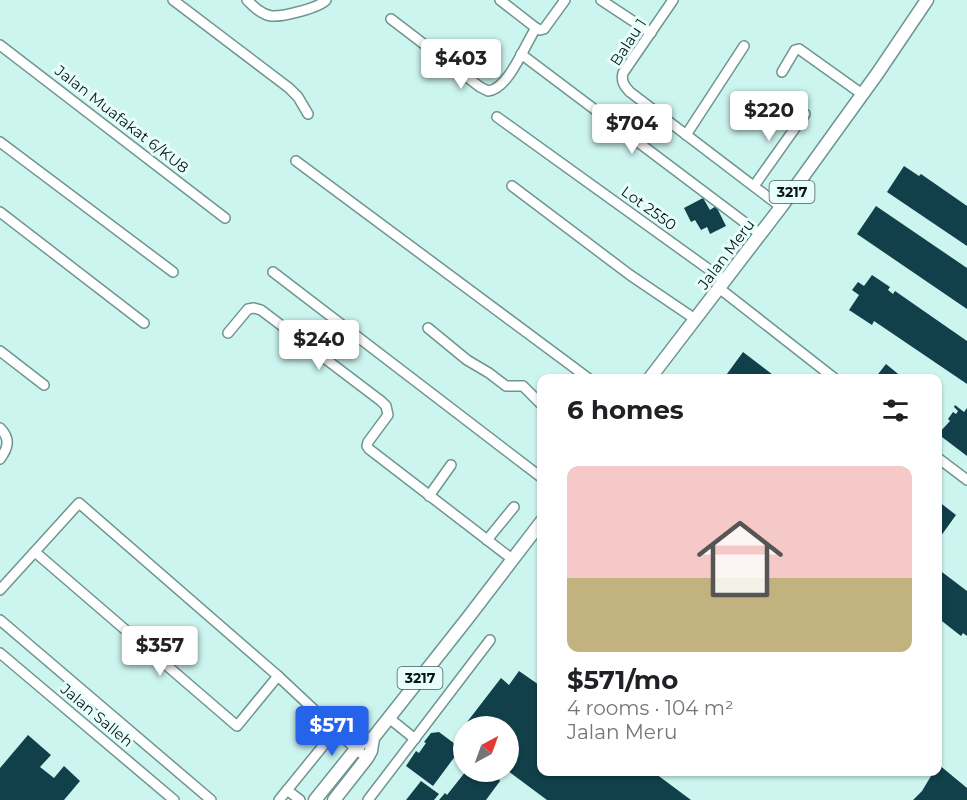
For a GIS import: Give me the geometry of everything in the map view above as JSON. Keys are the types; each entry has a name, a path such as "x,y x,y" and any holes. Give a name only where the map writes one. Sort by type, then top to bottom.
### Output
{"main road":[{"name":"Jalan Meru","path":"653,374 781,207 927,0"},
{"name":"3217","path":"334,800 367,758 371,751 373,738 537,527"},
{"name":"3217","path":"315,800 361,743 373,738"}],"street":[{"path":"173,0 289,88 298,97 308,114"},
{"path":"247,0 258,10 274,16 314,8 326,0"},
{"path":"500,0 540,30 544,29 565,0"},
{"path":"601,0 651,33"},
{"name":"Balau 1","path":"673,0 623,72 622,78 625,86 781,207"},
{"path":"392,19 484,90 491,91 500,86 514,69 536,28"},
{"name":"Jalan Muafakat 6/KU8","path":"0,45 225,218"},
{"path":"686,135 744,46"},
{"path":"782,72 795,50 799,49 862,94"},
{"path":"521,54 760,234"},
{"path":"754,186 805,114"},
{"name":"Lot 2550","path":"497,117 722,284 829,374"},
{"path":"0,142 172,272"},
{"path":"296,161 583,374"},
{"path":"512,186 630,275 695,319"},
{"path":"0,212 144,323"},
{"path":"273,272 537,474"},
{"path":"228,333 248,309 261,310 381,401 386,406 388,415 367,446 373,453 512,559"},
{"path":"428,328 467,360 506,386 523,386 537,400"},
{"path":"0,351 44,385"},
{"path":"0,428 7,437 8,446 0,459"},
{"path":"942,461 967,480"},
{"path":"429,496 451,465"},
{"path":"0,590 79,504 278,676 367,758"},
{"path":"487,540 514,507"},
{"path":"35,552 237,726 278,676"},
{"path":"0,620 211,800"},
{"path":"368,800 490,640"},
{"name":"Jalan Salleh","path":"0,653 174,800"},
{"path":"388,718 415,739"},
{"path":"279,800 336,730"},
{"path":"287,790 300,800"}],"building":[{"path":"904,166 919,176 921,174 967,206 967,246 887,192"},
{"path":"703,198 710,210 716,206 726,226 710,234 707,227 701,230 695,220 691,222 684,208"},
{"path":"876,206 967,268 967,309 857,234"},
{"path":"872,275 890,287 888,290 893,294 895,291 967,341 967,384 874,321 872,325 849,310 859,295 852,290 858,282 864,286"},
{"path":"743,352 772,374 727,374"},
{"path":"886,364 898,374 878,374"},
{"path":"955,405 964,412 967,408 967,456 942,437 942,430 950,421 948,419 953,412 956,414 958,411"},
{"path":"942,504 956,515 942,534"},
{"path":"942,572 967,591 967,636 963,633 961,636 942,621"},
{"path":"519,671 537,684 537,776 659,776 691,800 547,800 519,779 519,716 472,716 501,678 509,685"},
{"path":"439,732 453,742 453,759 433,786 406,766 416,751 419,753 431,733"},
{"path":"28,735 51,755 40,767 54,778 64,766 80,781 64,800 0,800 0,768"},
{"path":"942,767 967,788 967,800 913,800 931,776 942,776"},
{"path":"421,781 439,794 434,800 406,800"},
{"path":"457,782 499,782 486,800 439,800 445,793 447,795"}]}
